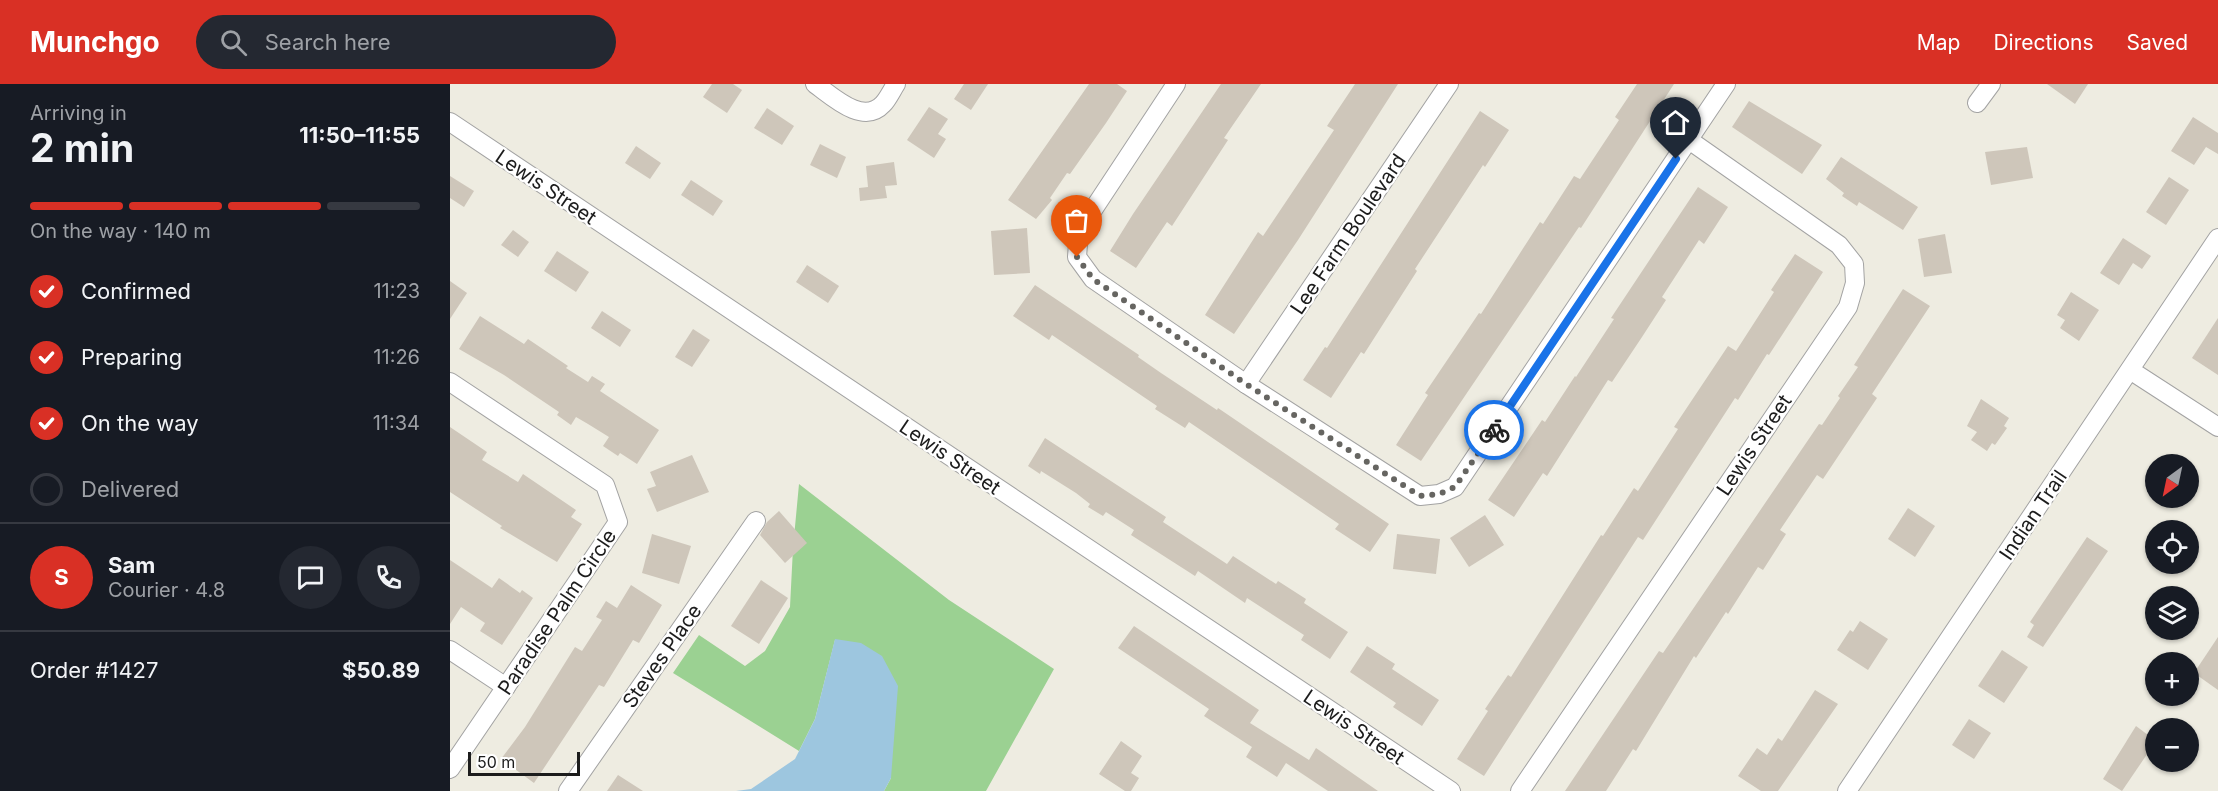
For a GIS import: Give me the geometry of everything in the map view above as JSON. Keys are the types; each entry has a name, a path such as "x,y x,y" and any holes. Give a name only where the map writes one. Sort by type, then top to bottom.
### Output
{"street":[{"path":"815,84 853,110 864,112 877,109 883,104 896,84"},
{"path":"1176,84 1079,231 1077,257 1093,279 1246,384 1420,496 1439,494 1455,487 1726,84"},
{"name":"Lee Farm Boulevard","path":"1246,384 1449,84"},
{"path":"1977,103 1990,84"},
{"name":"Lewis Street","path":"450,122 1451,791"},
{"name":"Lewis Street","path":"1520,791 1848,307 1855,283 1854,264 1839,245 1689,140"},
{"name":"Indian Trail","path":"1847,791 2218,238"},
{"path":"2130,370 2218,427"},
{"name":"Paradise Palm Circle","path":"450,382 606,485 618,522 450,769"},
{"name":"Steves Place","path":"568,791 756,521"},
{"path":"450,650 506,687"}],"green space":[{"path":"799,484 949,600 1054,669 986,791 884,791 891,778 835,640 815,719 799,751 673,673 699,635 745,666 765,651 790,607"}],"water":[{"path":"835,639 861,643 882,656 898,686 891,778 884,791 736,791 751,789 795,759 815,719"}],"building":[{"path":"712,84 733,84 742,90 727,113 703,97"},
{"path":"964,84 988,84 971,110 954,99"},
{"path":"1089,84 1117,84 1127,91 1070,174 1067,173 1050,198 1052,200 1036,219 1008,200"},
{"path":"1221,84 1261,84 1224,138 1228,140 1172,226 1167,222 1136,268 1110,251"},
{"path":"1355,84 1398,84 1298,240 1234,334 1205,315 1258,232 1263,236 1334,130 1327,126"},
{"path":"1637,84 1674,84 1581,228 1579,227 1421,461 1396,445 1428,395 1425,393 1479,313 1481,314 1540,222 1543,224 1574,176 1580,179 1619,120 1615,117"},
{"path":"2047,84 2088,84 2075,104"},
{"path":"1749,101 1822,145 1802,174 1732,127"},
{"path":"929,107 948,119 938,134 946,139 934,158 907,140"},
{"path":"767,108 794,126 782,145 754,128"},
{"path":"1480,111 1509,130 1485,167 1483,165 1415,269 1417,271 1364,354 1361,352 1331,398 1303,380 1325,347 1327,348"},
{"path":"2193,117 2218,133 2218,154 2206,147 2194,165 2171,151"},
{"path":"820,144 846,157 837,178 810,165"},
{"path":"636,146 661,163 650,179 625,163"},
{"path":"2027,147 2033,178 1991,185 1985,152"},
{"path":"1841,157 1918,207 1903,230 1859,202 1857,206 1842,196 1844,193 1826,179"},
{"path":"894,162 897,185 885,186 887,198 860,201 859,188 868,187 866,166"},
{"path":"450,176 474,191 464,207 450,198"},
{"path":"2169,177 2189,190 2166,225 2146,212"},
{"path":"691,180 723,201 713,216 681,195"},
{"path":"1698,187 1728,207 1704,244 1699,240 1662,297 1666,300 1612,382 1608,380 1547,476 1543,473 1514,517 1488,500 1542,420 1545,422 1576,377 1614,319 1611,318"},
{"path":"1027,228 1030,273 994,275 991,231"},
{"path":"513,230 529,242 518,257 501,245"},
{"path":"1945,234 1952,273 1924,277 1918,239"},
{"path":"2123,238 2151,256 2142,269 2133,263 2119,285 2100,273"},
{"path":"557,251 589,272 576,292 544,271"},
{"path":"1795,254 1823,272 1769,355 1767,354 1738,400 1735,398 1643,540 1638,537 1484,776 1457,759 1488,711 1485,709 1508,675 1511,677 1601,535 1603,536 1634,488 1638,491 1678,429 1674,427 1728,346 1736,351 1774,292 1771,290"},
{"path":"807,265 839,286 828,303 796,282"},
{"path":"450,281 467,293 450,319"},
{"path":"1035,285 1139,355 1138,357 1161,373 1217,410 1218,408 1389,524 1370,552 1335,529 1339,524 1189,422 1185,428 1155,409 1157,406 1052,335 1049,340 1013,316"},
{"path":"1903,289 1930,306 1872,394 1877,398 1823,479 1817,475 1780,530 1786,534 1763,570 1758,567 1728,614 1726,612 1696,658 1694,656 1636,751 1633,749 1606,791 1565,791 1659,651 1663,653 1819,424 1822,425 1858,367 1854,365"},
{"path":"2071,292 2099,310 2079,341 2060,328 2065,320 2057,315"},
{"path":"602,311 631,330 620,347 591,328"},
{"path":"480,316 524,344 528,339 588,382 592,376 605,384 600,391 659,430 637,464 620,453 618,456 603,446 609,437 576,417 571,425 557,415 559,412 504,375 459,349"},
{"path":"2218,318 2218,375 2192,358"},
{"path":"693,329 710,340 692,367 675,357"},
{"path":"1981,399 2009,418 2004,426 2007,428 1995,445 1992,443 1987,451 1971,440 1977,432 1967,426"},
{"path":"450,427 487,452 482,460 518,482 523,474 576,510 571,517 582,524 557,562 500,528 502,526 450,492"},
{"path":"1045,438 1166,517 1163,522 1227,564 1233,556 1276,584 1278,581 1306,599 1304,603 1348,632 1330,659 1301,640 1304,635 1247,598 1245,603 1198,571 1195,576 1131,535 1134,530 1106,512 1103,516 1088,507 1090,504 1076,493 1041,471 1040,474 1028,466"},
{"path":"692,455 709,492 657,512 647,489 656,486 650,472"},
{"path":"1908,508 1935,526 1915,557 1888,539"},
{"path":"779,511 807,543 785,563 760,535 767,522"},
{"path":"1485,515 1504,545 1469,567 1450,538"},
{"path":"652,534 691,546 679,584 642,573"},
{"path":"1397,534 1440,539 1436,574 1393,569"},
{"path":"2087,537 2108,551 2043,647 2027,637 2034,625 2030,622"},
{"path":"450,560 492,588 499,578 520,593 522,590 533,598 502,645 480,631 485,623 461,607 450,624"},
{"path":"761,580 788,598 759,644 731,626"},
{"path":"631,585 662,605 639,643 633,640 604,687 599,685 534,783 501,759 525,727 575,647 582,651 602,620 596,617 606,601 617,608"},
{"path":"1860,621 1888,639 1868,670 1837,650 1850,630 1853,632"},
{"path":"1134,626 1259,710 1250,723 1309,760 1316,748 1378,791 1328,791 1286,763 1277,777 1246,757 1252,747 1204,716 1209,709 1118,648"},
{"path":"2218,637 2218,690 2199,677 2199,666"},
{"path":"1367,646 1395,664 1392,669 1439,700 1422,726 1393,707 1396,703 1350,672"},
{"path":"2002,650 2028,667 2004,703 1978,686"},
{"path":"1815,690 1838,704 1778,791 1761,791 1738,776 1757,748 1767,755 1778,738 1782,741"},
{"path":"1969,719 1991,733 1974,759 1952,745"},
{"path":"2136,726 2145,733 2145,757 2122,791 2103,779"},
{"path":"1121,741 1142,756 1131,773 1139,778 1131,791 1125,791 1099,774"},
{"path":"618,775 643,791 607,791"}],"way so far":[{"path":"1077,257 1093,279 1246,384 1420,496 1439,494 1455,487 1494,430"}],"route":[{"path":"1494,430 1676,159"}]}
